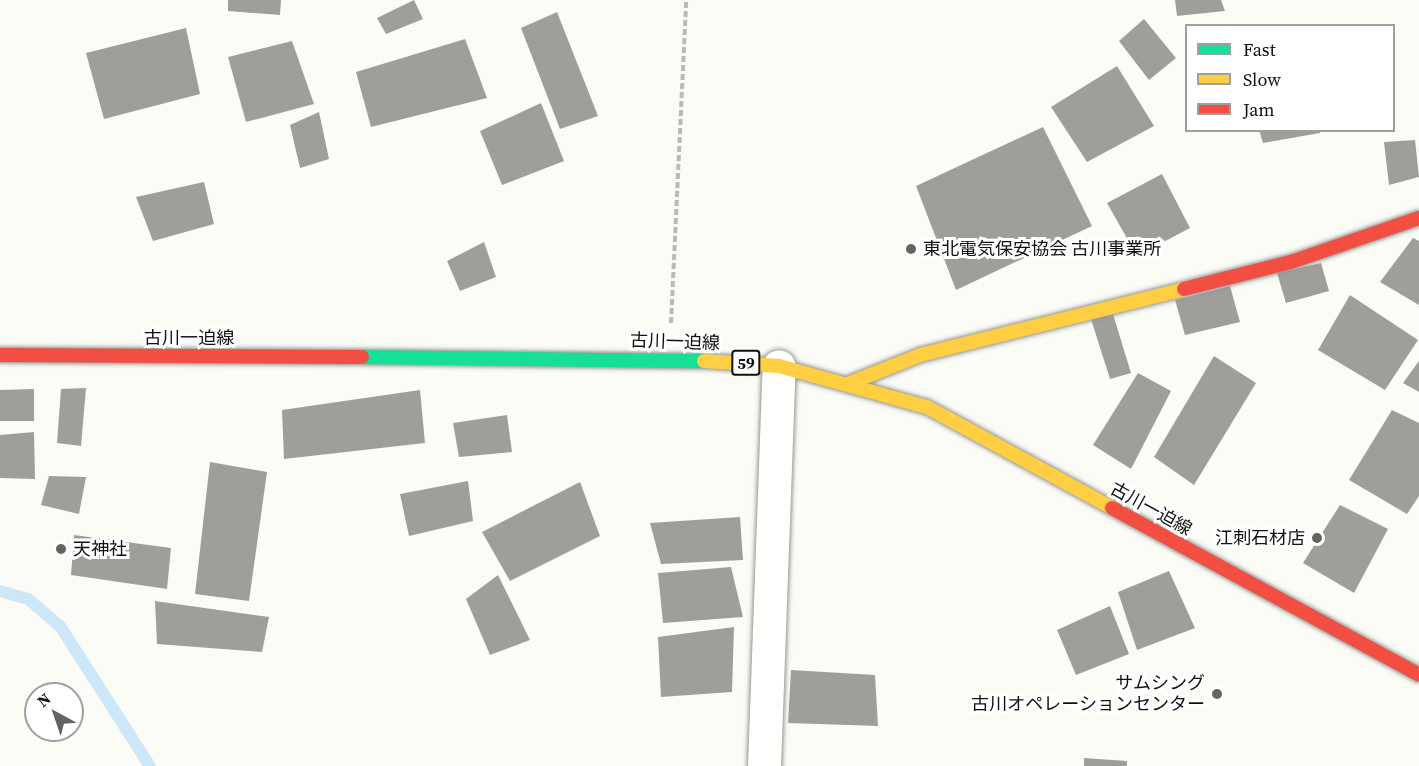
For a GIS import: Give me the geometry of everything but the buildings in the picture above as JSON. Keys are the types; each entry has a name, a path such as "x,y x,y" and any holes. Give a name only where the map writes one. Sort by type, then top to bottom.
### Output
{"main road":[{"path":"850,383 920,355 1291,262 1419,219"},
{"name":"古川一迫線","path":"0,355 670,359 779,366 850,383 927,407 1419,675"}],"street":[{"path":"764,766 779,366"}],"path":[{"path":"670,359 686,0"}],"waterway":[{"path":"0,591 28,599 60,626 150,766"}],"traffic: fast":[{"path":"362,357 704,361"}],"traffic: slow":[{"path":"850,383 920,355 1184,289"},
{"path":"704,361 779,366 927,407 1112,508"}],"traffic: jam":[{"path":"1184,289 1291,262 1419,218"},
{"path":"0,355 362,357"},
{"path":"1112,508 1419,675"}],"place":[{"name":"東北電気保安協会 古川事業所","path":"911,249"},
{"name":"江刺石材店","path":"1317,538"},
{"name":"天神社","path":"61,549"},
{"name":"サムシング 古川オペレーションセンター","path":"1217,694"}]}
